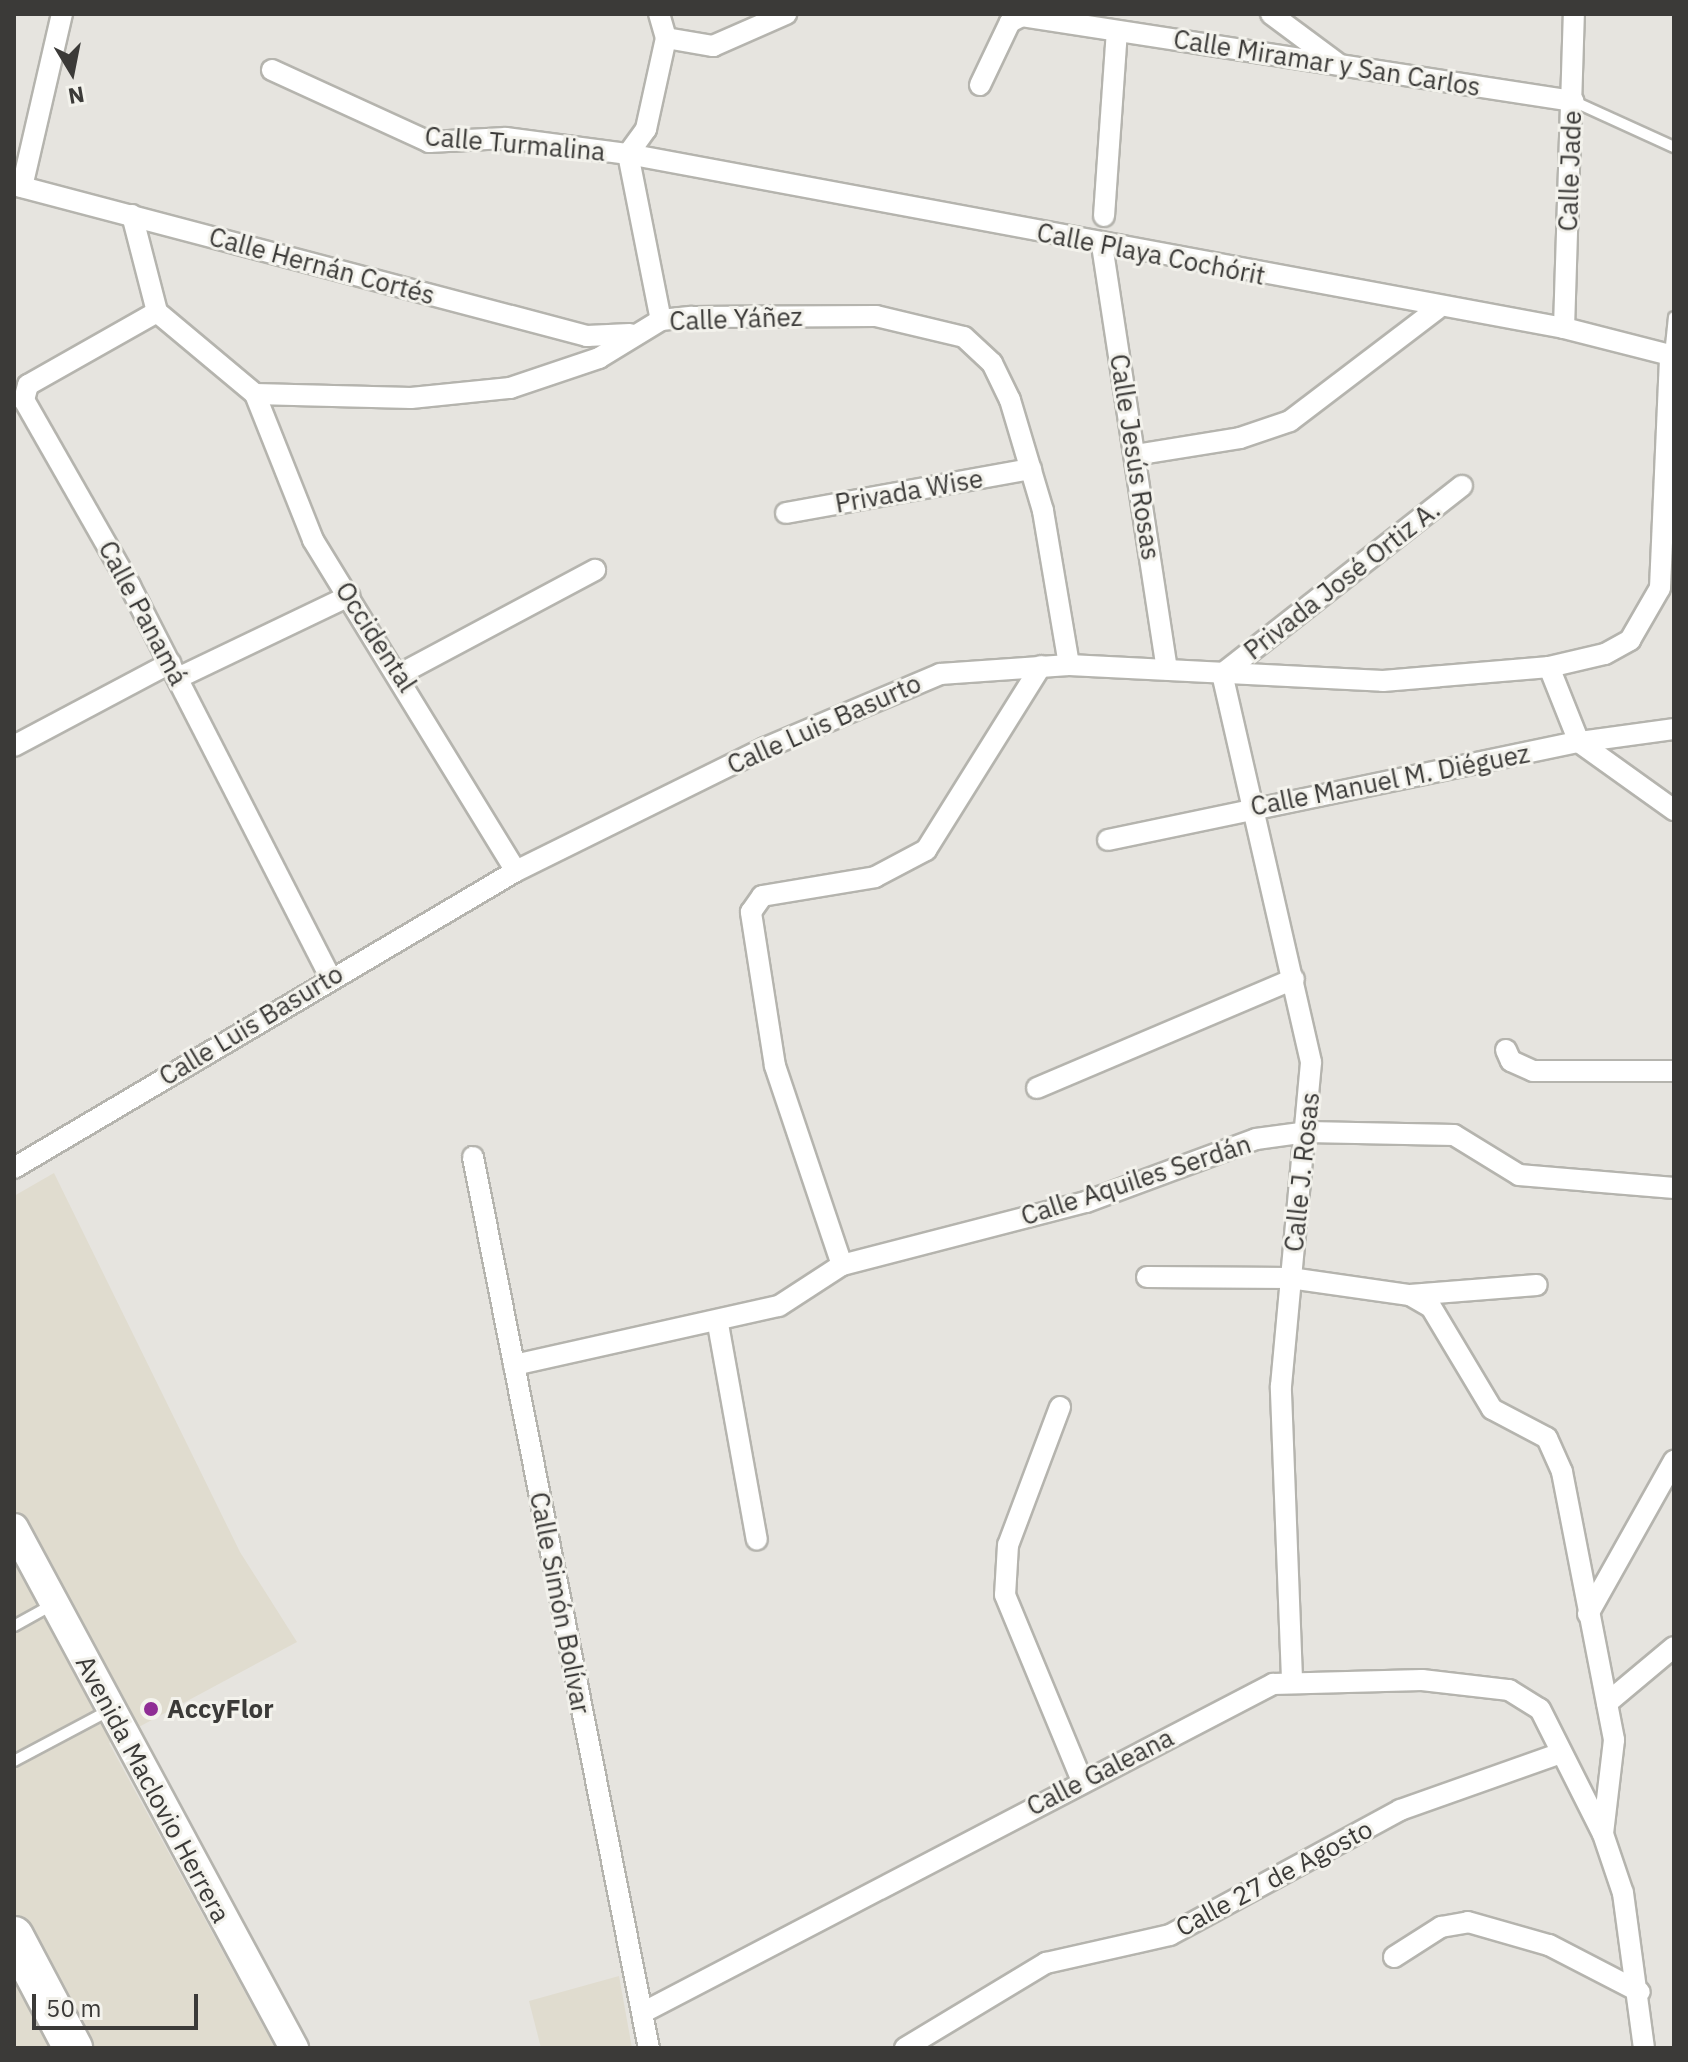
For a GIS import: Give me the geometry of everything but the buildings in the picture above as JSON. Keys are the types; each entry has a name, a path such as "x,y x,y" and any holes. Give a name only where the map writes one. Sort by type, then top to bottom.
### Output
{"highway":[{"path":"14,1936 73,2048"}],"street":[{"path":"18,186 62,14"},
{"path":"659,14 666,38 646,129 628,154 661,320"},
{"path":"666,38 713,46 761,22 786,14"},
{"path":"1271,14 1340,65"},
{"name":"Calle Jade","path":"1564,328 1574,14"},
{"name":"Calle Miramar y San Carlos","path":"980,85 1015,18 1573,101"},
{"path":"1104,216 1117,31"},
{"name":"Calle Turmalina","path":"272,70 429,142 506,138 628,154"},
{"name":"Calle Playa Cochórit","path":"628,154 1437,309 1564,328 1672,356"},
{"name":"Calle Hernán Cortés","path":"18,186 587,336 630,334"},
{"path":"132,215 157,312 255,394"},
{"name":"Calle Jesús Rosas","path":"1102,245 1167,669"},
{"path":"1135,455 1240,438 1290,421 1437,309"},
{"name":"Calle Panamá","path":"157,312 23,392 174,670 330,977"},
{"name":"Calle Yáñez","path":"255,394 411,398 510,388 599,358 630,334 661,320 876,316 930,323 964,337 992,363 1031,469 1069,665"},
{"name":"Calle Luis Basurto","path":"14,1168 330,977 516,871 907,685 940,674 1069,665 1383,681 1549,667 1630,640 1650,613 1670,558 1672,356"},
{"name":"Occidental","path":"255,394 313,540 402,673 516,871"},
{"name":"Privada Wise","path":"786,513 1031,469"},
{"name":"Privada José Ortiz A.","path":"1222,674 1462,486"},
{"path":"402,673 595,570"},
{"path":"14,746 174,670 349,596"},
{"path":"842,1265 775,1066 751,912 762,896 875,877 926,850 1041,666"},
{"path":"1549,667 1579,742 1674,810"},
{"name":"Calle J. Rosas","path":"1222,674 1311,1062 1307,1132 1290,1278 1281,1452 1292,1679"},
{"name":"Calle Manuel M. Diéguez","path":"1108,840 1579,742 1674,729"},
{"path":"1037,1088 1294,979"},
{"path":"1506,1050 1511,1061 1533,1071 1674,1071"},
{"name":"Calle Aquiles Serdán","path":"514,1365 718,1324 779,1306 842,1265 1086,1202 1256,1139 1307,1132 1454,1135 1519,1175 1674,1188"},
{"name":"Calle Simón Bolívar","path":"473,1157 649,2048"},
{"path":"1147,1277 1290,1278 1410,1295 1537,1285"},
{"path":"1410,1295 1436,1315 1492,1409 1532,1427 1557,1453 1614,1740 1603,1834"},
{"path":"718,1324 757,1540"},
{"path":"1060,1407 1008,1545 1005,1595 1082,1781"},
{"path":"1588,1614 1674,1461"},
{"name":"Avenida Maclovio Herrera","path":"14,1528 22,1563 54,1604 294,2048"},
{"path":"1607,1703 1674,1647"},
{"name":"Calle Galeana","path":"642,2013 1082,1781 1292,1679 1509,1690 1540,1709 1603,1834 1623,1893 1640,1992 1644,2048"},
{"name":"Calle 27 de Agosto","path":"905,2048 1046,1963 1170,1935 1400,1810 1561,1753"},
{"path":"1394,1957 1441,1927 1468,1922 1549,1945 1640,1992"}],"lane":[{"path":"1573,101 1674,147"},
{"path":"1672,356 1674,317"},
{"path":"14,1626 54,1604"},
{"path":"14,1761 110,1710"}],"shaded area":[{"path":"54,1173 240,1552 297,1642 109,1743 275,2048 14,2048 14,1196"},
{"path":"619,1976 632,2048 541,2048 529,2001"}],"place":[{"name":"AccyFlor","path":"151,1709"}]}
